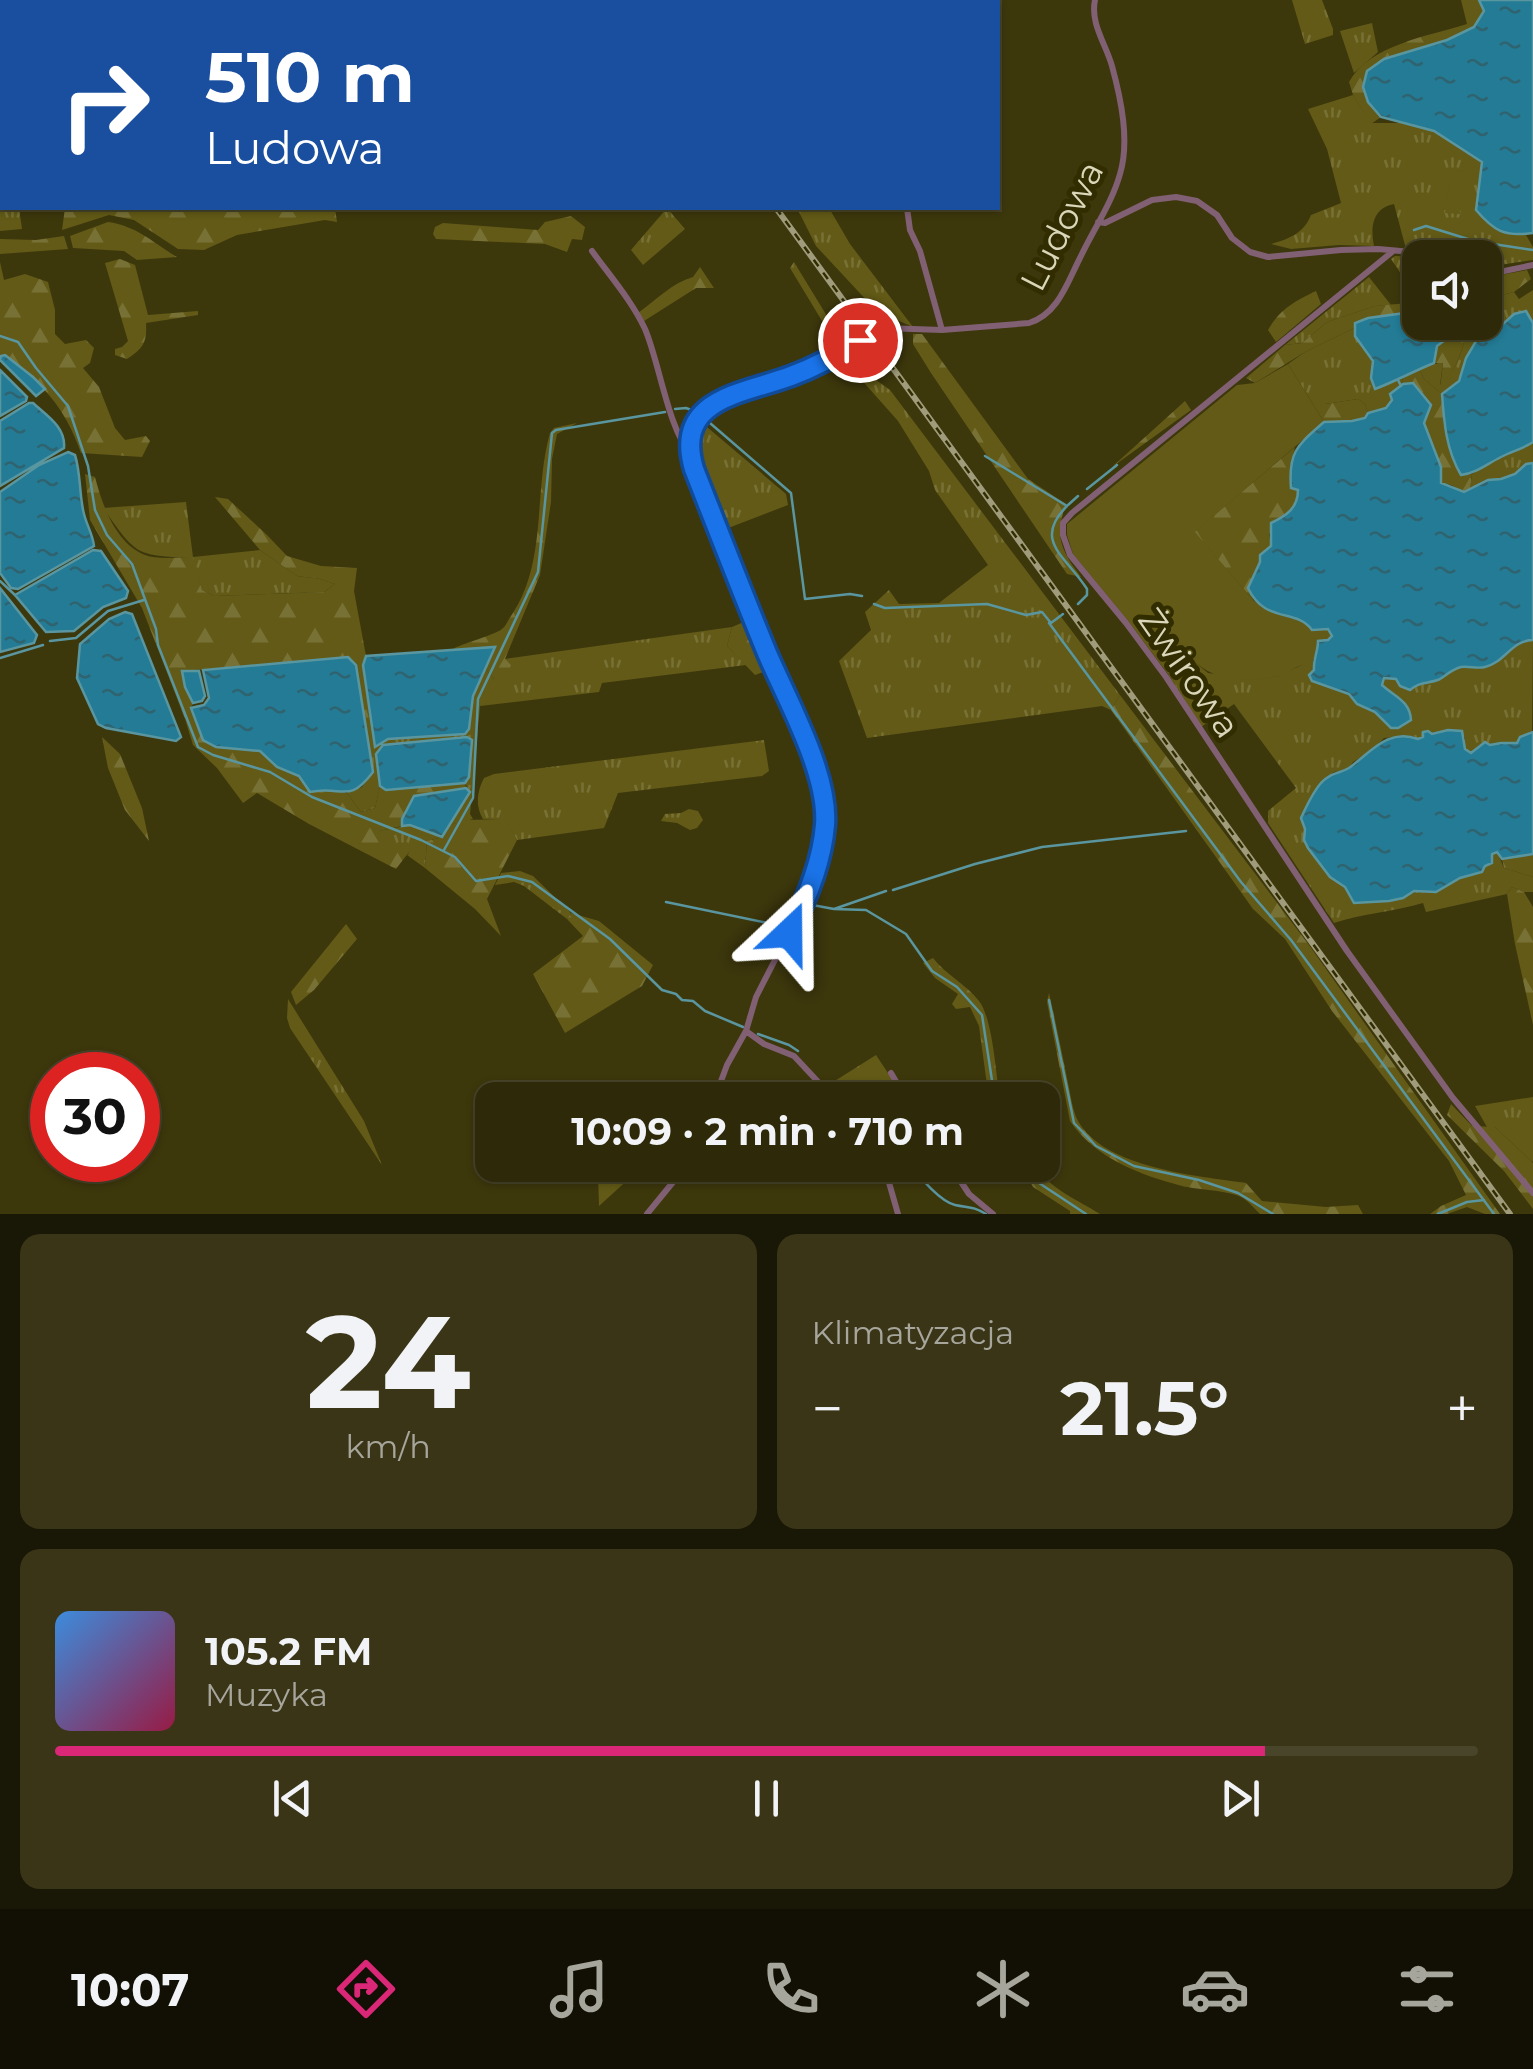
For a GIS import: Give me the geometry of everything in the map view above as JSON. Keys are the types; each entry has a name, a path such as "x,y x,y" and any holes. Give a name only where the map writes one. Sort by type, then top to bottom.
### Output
{"street":[{"name":"Ludowa","path":"883,328 942,330 1029,323 1042,318 1059,300 1120,175 1125,142 1112,64 1094,20 1095,0"},
{"path":"1098,222 1104,224 1152,200 1176,197 1197,201 1217,215 1232,238 1250,252 1268,257 1341,250 1402,252"},
{"path":"907,210 942,330"},
{"path":"592,251 643,326 672,416 691,454"},
{"name":"Żwirowa","path":"1392,252 1072,513 1063,523 1063,536 1070,555 1166,677 1347,951 1453,1098 1533,1194"},
{"path":"1502,272 1533,266"},
{"path":"721,1082 746,1031 756,997 796,918 817,864 826,824 812,756 694,469 691,436 694,424 706,408 803,371 860,340"},
{"path":"746,1031 764,1044 794,1056 818,1082"},
{"path":"891,1074 896,1082"},
{"path":"647,1214 673,1182"},
{"path":"889,1182 898,1214"},
{"path":"962,1182 992,1214"}],"green space":[{"path":"1292,0 1322,0 1333,35 1305,44"},
{"path":"1461,0 1479,0 1484,11 1474,27 1447,40 1384,59 1368,102 1381,117 1371,124 1349,82 1358,69 1385,51 1467,24"},
{"path":"1372,23 1378,52 1354,73 1340,31"},
{"path":"1428,82 1533,233 1526,235 1533,247 1533,260 1502,265 1502,240 1404,240 1394,204 1377,214 1372,232 1374,246 1291,249 1271,244 1295,234 1311,215 1341,203 1327,149 1308,109 1353,95 1371,123 1401,123"},
{"path":"1451,170 1466,172 1460,214 1445,213"},
{"path":"0,210 19,210 22,229 0,231"},
{"path":"65,210 335,210 337,222 325,220 237,235 204,250 178,249 134,220 109,215 62,230"},
{"path":"665,210 685,229 643,265 631,250"},
{"path":"798,210 830,210 850,244 913,327 870,304 816,246"},
{"path":"571,216 585,227 582,240 572,239 567,252 545,244 436,239 433,234 435,227 443,223 538,230 545,222"},
{"path":"108,222 136,231 177,257 137,260 124,251 73,248 70,236"},
{"path":"64,236 68,249 0,254 0,239"},
{"path":"1402,256 1402,275 1391,259"},
{"path":"120,259 135,265 148,315 198,311 198,315 146,323 143,344 127,359 115,355 115,349 128,341 105,263"},
{"path":"0,262 4,280 25,274 48,282 55,310 55,334 65,344 86,340 94,348 90,363 83,368 99,387 115,428 125,440 146,436 150,441 142,457 81,453 68,422 50,397 29,375 0,357"},
{"path":"794,262 841,339 839,349 790,268"},
{"path":"700,267 714,288 696,288 644,321 638,313 693,277"},
{"path":"1527,270 1531,279 1514,292 1502,295 1502,275"},
{"path":"1369,277 1391,305 1375,306 1327,322 1302,343 1285,345"},
{"path":"1533,290 1533,323 1530,316 1514,314 1502,322 1502,295 1514,292 1519,299"},
{"path":"1316,291 1321,304 1276,342 1268,330 1278,316"},
{"path":"1402,304 1402,313 1355,323 1354,328 1255,383 1246,378 1285,345 1302,343 1327,322 1375,306"},
{"path":"1354,328 1355,336 1373,361 1371,378 1375,389 1402,379 1403,384 1386,408 1368,413 1358,399 1325,404 1324,422 1288,364"},
{"path":"913,334 922,334 1028,479 1066,504 1060,534 1081,577 1067,574 931,373 913,344"},
{"path":"1445,340 1464,340 1458,361 1440,388 1443,363 1434,363 1437,346"},
{"path":"1464,340 1478,340 1456,383 1442,394 1424,379 1419,368 1443,362 1440,385 1450,374"},
{"path":"848,360 890,390 1120,695 1111,710 1102,706 867,738 839,661 871,630 865,612 889,590 899,604 939,603 988,565 935,490 929,471 898,421 859,377 833,362"},
{"path":"1288,364 1324,422 1195,532 1254,601 1283,616 1328,629 1332,636 1313,660 1314,670 1304,665 1278,676 1235,679 1205,670 1196,663 1183,664 1168,674 1073,554 1067,524 1237,385 1255,383"},
{"path":"1419,368 1424,379 1442,394 1447,436 1461,475 1472,474 1470,489 1464,492 1441,483 1435,448 1413,384 1403,384 1402,379"},
{"path":"1358,399 1365,404 1365,418 1324,422 1325,404"},
{"path":"1185,401 1191,410 1112,467"},
{"path":"701,422 786,494 788,505 723,530 694,453"},
{"path":"577,423 557,434 540,575 505,659 511,665 507,676 494,679 485,668 494,647 451,650 505,626 523,595 535,550 550,433 554,428"},
{"path":"1533,442 1533,463 1470,489 1472,474"},
{"path":"1295,447 1290,467 1298,498 1269,534 1271,546 1248,587 1254,601 1194,532"},
{"path":"85,474 95,477 106,510 126,542 150,557 193,557 202,590 214,596 324,592 335,584 297,576 260,550 215,497 228,499 287,556 321,566 357,568 354,591 366,656 363,665 356,665 348,657 183,671 185,687 193,703 191,708 216,747 260,751 277,767 299,776 310,792 324,789 347,793 361,812 375,808 380,786 386,790 465,783 466,788 414,796 402,826 379,831 409,852 396,869 257,793 243,803 217,768 193,745 142,608 90,520"},
{"path":"186,502 193,557 260,550 297,576 335,584 324,592 214,596 202,590 192,558 139,550 123,536 103,508"},
{"path":"751,619 771,669 755,675 727,646 732,627"},
{"path":"732,627 727,646 746,665 602,683 599,692 480,706 470,814 473,819 449,825 470,792 465,783 469,777 376,754 380,786 375,808 361,812 347,793 362,787 373,772 356,665 363,665 375,746 388,739 465,734 473,696 485,668 494,679 504,659"},
{"path":"1527,639 1533,640 1532,734 1520,737 1518,743 1479,745 1471,753 1465,749 1465,737 1448,730 1423,732 1418,739 1384,738 1348,769 1334,772 1318,786 1304,811 1304,840 1330,877 1345,887 1410,894 1435,892 1478,871 1497,852 1504,868 1533,877 1533,892 1512,887 1507,894 1426,912 1423,903 1334,923 1268,823 1268,811 1296,788 1234,704 1201,727 1168,674 1183,664 1196,663 1208,673 1257,679 1308,665 1331,686 1375,712 1391,728 1404,701 1382,685 1384,678 1417,684 1439,679 1461,667 1488,667"},
{"path":"1120,695 1309,945 1500,1214 1485,1214 1467,1207 1447,1214 1430,1214 1466,1195 1449,1161 1332,1011 1285,939 1253,909 1111,710"},
{"path":"102,737 120,754 142,808 149,841 125,810 108,768"},
{"path":"764,740 769,771 762,776 618,793 604,828 517,840 506,820 483,819 479,809 484,778 494,774"},
{"path":"698,811 703,820 697,828 690,830 661,821 665,814"},
{"path":"506,819 517,840 487,899 501,936 425,868 427,841 442,837 449,825 467,820"},
{"path":"410,825 442,837 427,841 425,868 378,831"},
{"path":"1533,854 1533,877 1504,868 1502,859"},
{"path":"520,871 533,876 571,913 567,919 524,886 514,882 495,885 501,873"},
{"path":"1512,887 1524,892 1533,907 1533,1025 1507,894"},
{"path":"571,913 599,921 653,965 642,986 565,1033 533,974 583,936 567,919"},
{"path":"346,924 357,939 314,990 296,1005 291,992"},
{"path":"933,958 979,1001 991,1034 998,1082 987,1082 979,1026 970,1007 956,1009 952,1004 958,994 935,978 923,963"},
{"path":"1049,993 1076,1117 1091,1137 1108,1150 1154,1167 1246,1183 1262,1201 1326,1207 1358,1205 1363,1214 1260,1214 1237,1195 1166,1182 1105,1155 1070,1121 1047,1002"},
{"path":"288,999 364,1121 382,1165 290,1028"},
{"path":"876,1055 894,1082 833,1082"},
{"path":"1533,1097 1532,1162 1495,1127 1487,1127 1475,1106"},
{"path":"1451,1104 1472,1126 1495,1127 1533,1163 1533,1209 1504,1171 1447,1115"},
{"path":"598,1182 625,1182 599,1206"},
{"path":"1030,1182 1050,1182 1100,1214 1070,1214"}],"water":[{"path":"1479,0 1533,0 1533,233 1507,233 1488,223 1476,210 1482,162 1434,131 1381,117 1368,102 1363,87 1367,71 1384,59 1447,40 1474,27 1484,11"},
{"path":"1526,311 1533,323 1533,442 1461,475 1449,446 1442,394 1459,381 1476,341 1502,340 1502,325 1514,314"},
{"path":"1402,313 1402,340 1445,340 1437,346 1434,363 1375,389 1371,378 1373,361 1355,336 1355,323"},
{"path":"5,355 45,389 36,396 0,360"},
{"path":"0,370 27,397 0,416"},
{"path":"1413,383 1431,405 1424,423 1441,467 1441,483 1464,492 1488,480 1515,474 1533,463 1533,640 1519,644 1492,665 1458,668 1410,690 1400,686 1396,679 1384,678 1382,685 1405,704 1411,720 1391,728 1349,694 1312,681 1309,675 1314,670 1318,641 1332,636 1328,629 1312,630 1298,619 1263,607 1248,588 1260,555 1271,546 1271,523 1296,502 1298,490 1291,488 1291,465 1301,443 1324,422 1352,421 1386,408 1392,400 1390,394 1403,384"},
{"path":"29,403 59,428 64,448 0,486 0,421"},
{"path":"68,452 75,455 82,507 94,546 18,589 11,588 0,573 0,492 39,465"},
{"path":"93,550 101,551 128,591 126,598 103,607 74,631 46,632 15,595"},
{"path":"0,588 37,635 34,643 0,652"},
{"path":"125,612 132,614 181,737 176,741 98,724 77,678 80,644 109,619"},
{"path":"495,647 473,696 465,734 388,739 375,747 363,665 366,656"},
{"path":"348,657 356,665 373,772 357,788 310,792 299,776 277,767 260,751 216,747 203,740 191,708 204,705 209,698 203,670"},
{"path":"182,671 199,671 205,696 202,701 193,703"},
{"path":"1462,731 1465,749 1471,753 1485,742 1517,743 1520,737 1533,732 1533,854 1502,859 1497,852 1482,872 1460,878 1436,892 1414,891 1389,901 1354,903 1304,840 1301,818 1310,800 1325,779 1349,768 1389,739 1418,739 1423,732"},
{"path":"467,737 472,740 465,783 386,790 380,786 376,754 383,745"},
{"path":"466,788 470,792 442,837 410,825 402,826 414,796"}],"waterway":[{"path":"1414,230 1426,226 1471,240"},
{"path":"1502,245 1533,250"},
{"path":"0,336 18,342 68,406 88,466 95,510 107,535 132,564 158,645 198,747 270,772 312,797 421,840 455,857 476,881 508,876 532,882 610,939 662,990 743,1027"},
{"path":"1398,380 1401,386"},
{"path":"675,409 694,411"},
{"path":"444,850 473,798 478,699 538,572 552,433 665,412"},
{"path":"703,417 791,493 805,599 862,596"},
{"path":"985,456 1067,506 1057,518 1052,539 1087,589 1087,595 1078,604"},
{"path":"1087,489 1117,465"},
{"path":"1068,505 1078,496"},
{"path":"0,581 15,595"},
{"path":"50,641 76,638 108,611 144,600"},
{"path":"874,604 885,608 987,604 1026,615 1042,612 1051,623 1063,614"},
{"path":"1049,623 1494,1214"},
{"path":"0,658 43,645"},
{"path":"893,890 1042,847 1186,831"},
{"path":"807,904 834,909 886,891"},
{"path":"666,902 777,925 787,919 798,901"},
{"path":"834,909 866,910 906,934 932,971 957,987 982,1015 992,1082"},
{"path":"1049,1000 1074,1123 1096,1146 1134,1166 1238,1193 1273,1214"},
{"path":"758,1034 798,1051"},
{"path":"925,1182 955,1205 986,1214"},
{"path":"1038,1182 1086,1214"},
{"path":"1438,1214 1467,1202 1484,1200"}],"tunnel":[{"path":"861,340 883,328"}],"railway":[{"path":"777,210 1510,1214"}],"route":[{"path":"789,933 817,864 826,824 822,792 812,756 694,469 691,436 698,417 712,404 803,371 860,340"}]}
